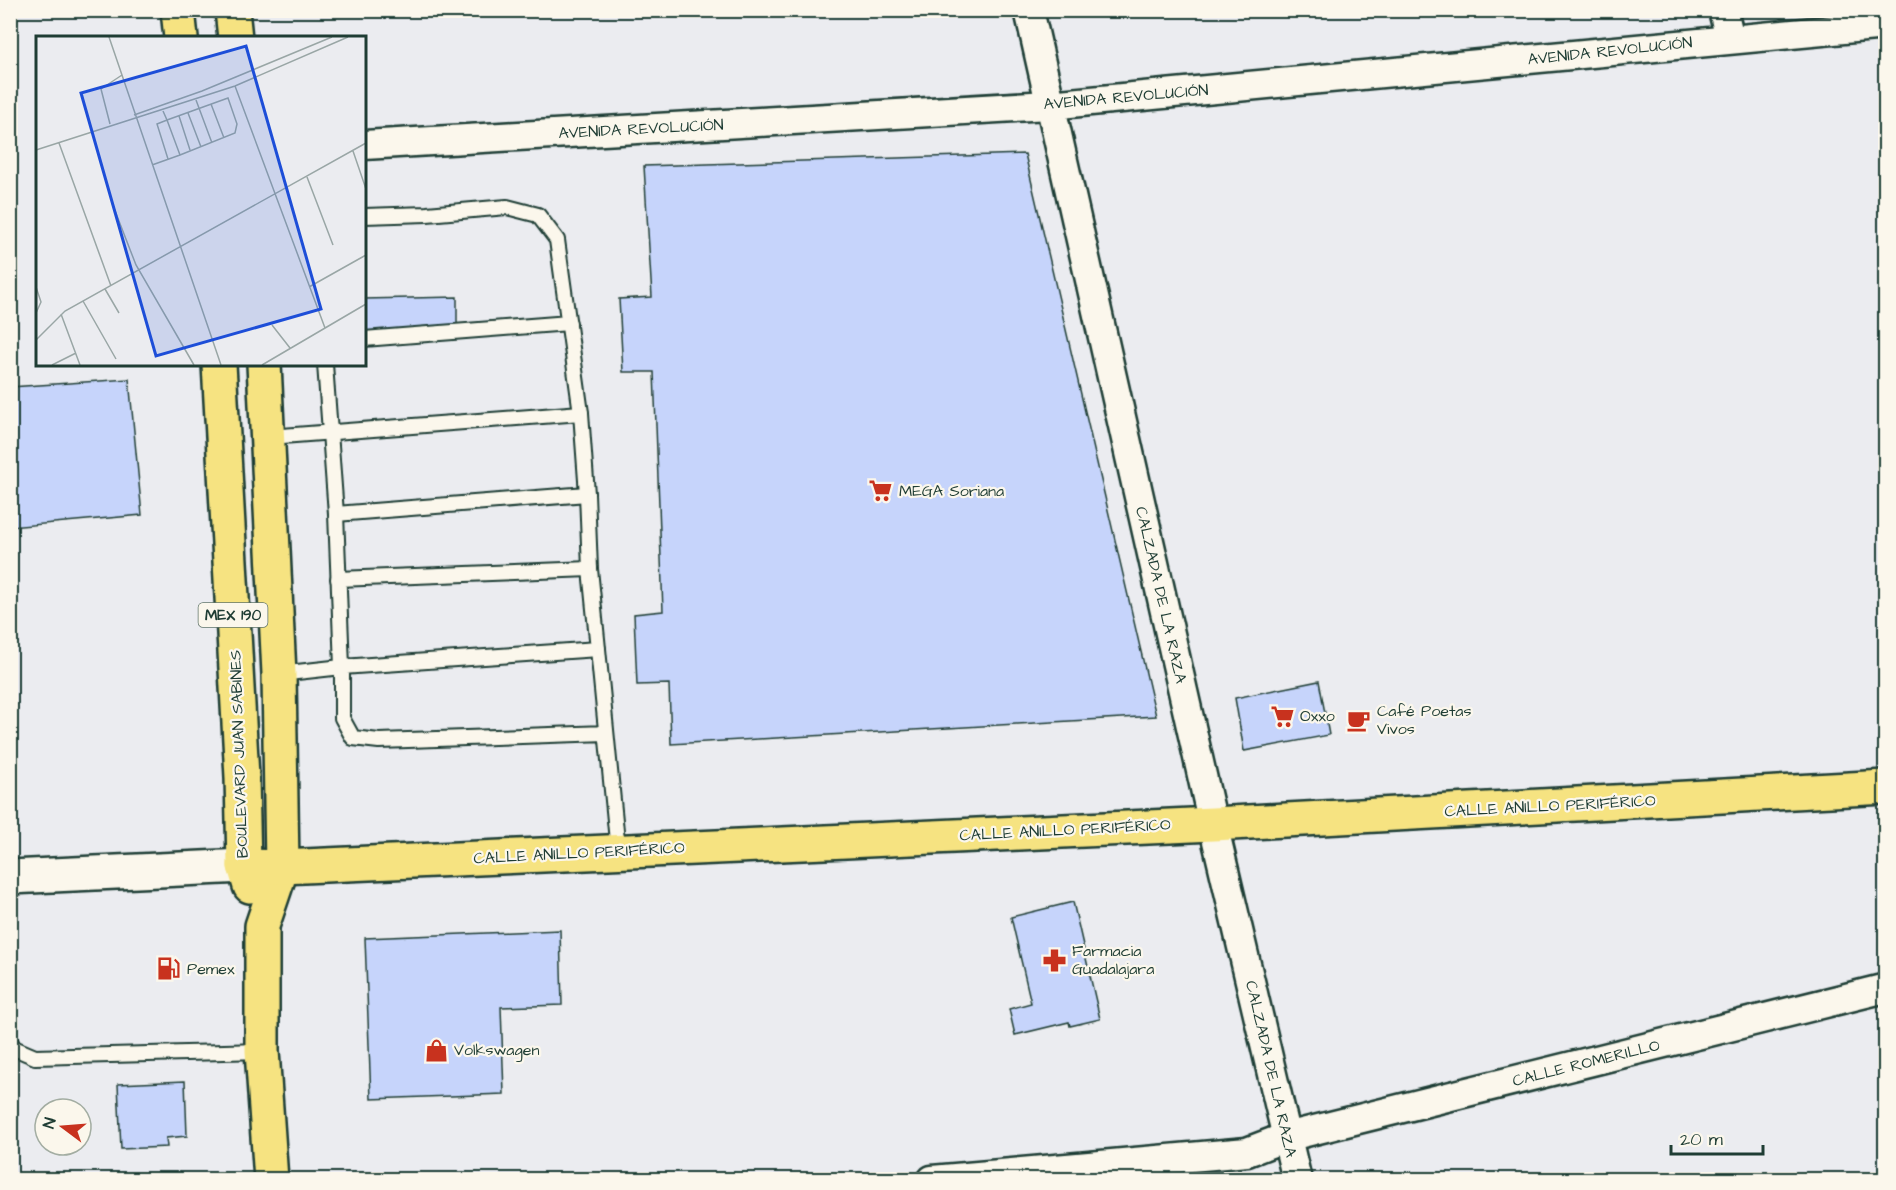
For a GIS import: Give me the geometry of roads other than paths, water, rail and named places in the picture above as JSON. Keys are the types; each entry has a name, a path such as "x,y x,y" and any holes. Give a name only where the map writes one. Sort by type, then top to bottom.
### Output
{"main road":[{"path":"178,10 181,36"},
{"path":"232,10 235,36"},
{"name":"BOULEVARD JUAN SABINES","path":"262,926 282,867 279,674 264,366"},
{"path":"220,372 230,402 241,421 269,437"},
{"name":"BOULEVARD JUAN SABINES","path":"220,372 242,777 244,866 262,926 262,1051 271,1179"},
{"name":"CALLE ANILLO PERIFÉRICO","path":"244,866 282,867 1213,824 1886,787"},
{"path":"10,878 244,866"}],"street":[{"name":"CALZADA DE LA RAZA","path":"1029,10 1213,824 1297,1179"},
{"path":"1723,10 1730,39"},
{"name":"AVENIDA REVOLUCIÓN","path":"366,145 1050,105 1886,25"},
{"name":"CALLE ROMERILLO","path":"932,1179 1247,1152 1286,1137 1886,988"}],"lane":[{"path":"366,216 427,214 507,207 538,215 557,240 581,413 590,569 618,851"},
{"path":"366,339 569,323"},
{"path":"325,366 336,514 342,718 353,738 379,741 606,733"},
{"path":"269,437 581,413"},
{"path":"336,514 587,494"},
{"path":"338,579 590,569"},
{"path":"279,674 342,667 598,649"},
{"path":"10,1041 14,1048 36,1057 262,1051"}],"place":[{"name":"MEGA Soriana","path":"881,491"},
{"name":"Oxxo","path":"1282,716"},
{"name":"Café Poetas Vivos","path":"1359,720"},
{"name":"Farmacia Guadalajara","path":"1054,960"},
{"name":"Pemex","path":"169,969"},
{"name":"Volkswagen","path":"436,1050"}]}
